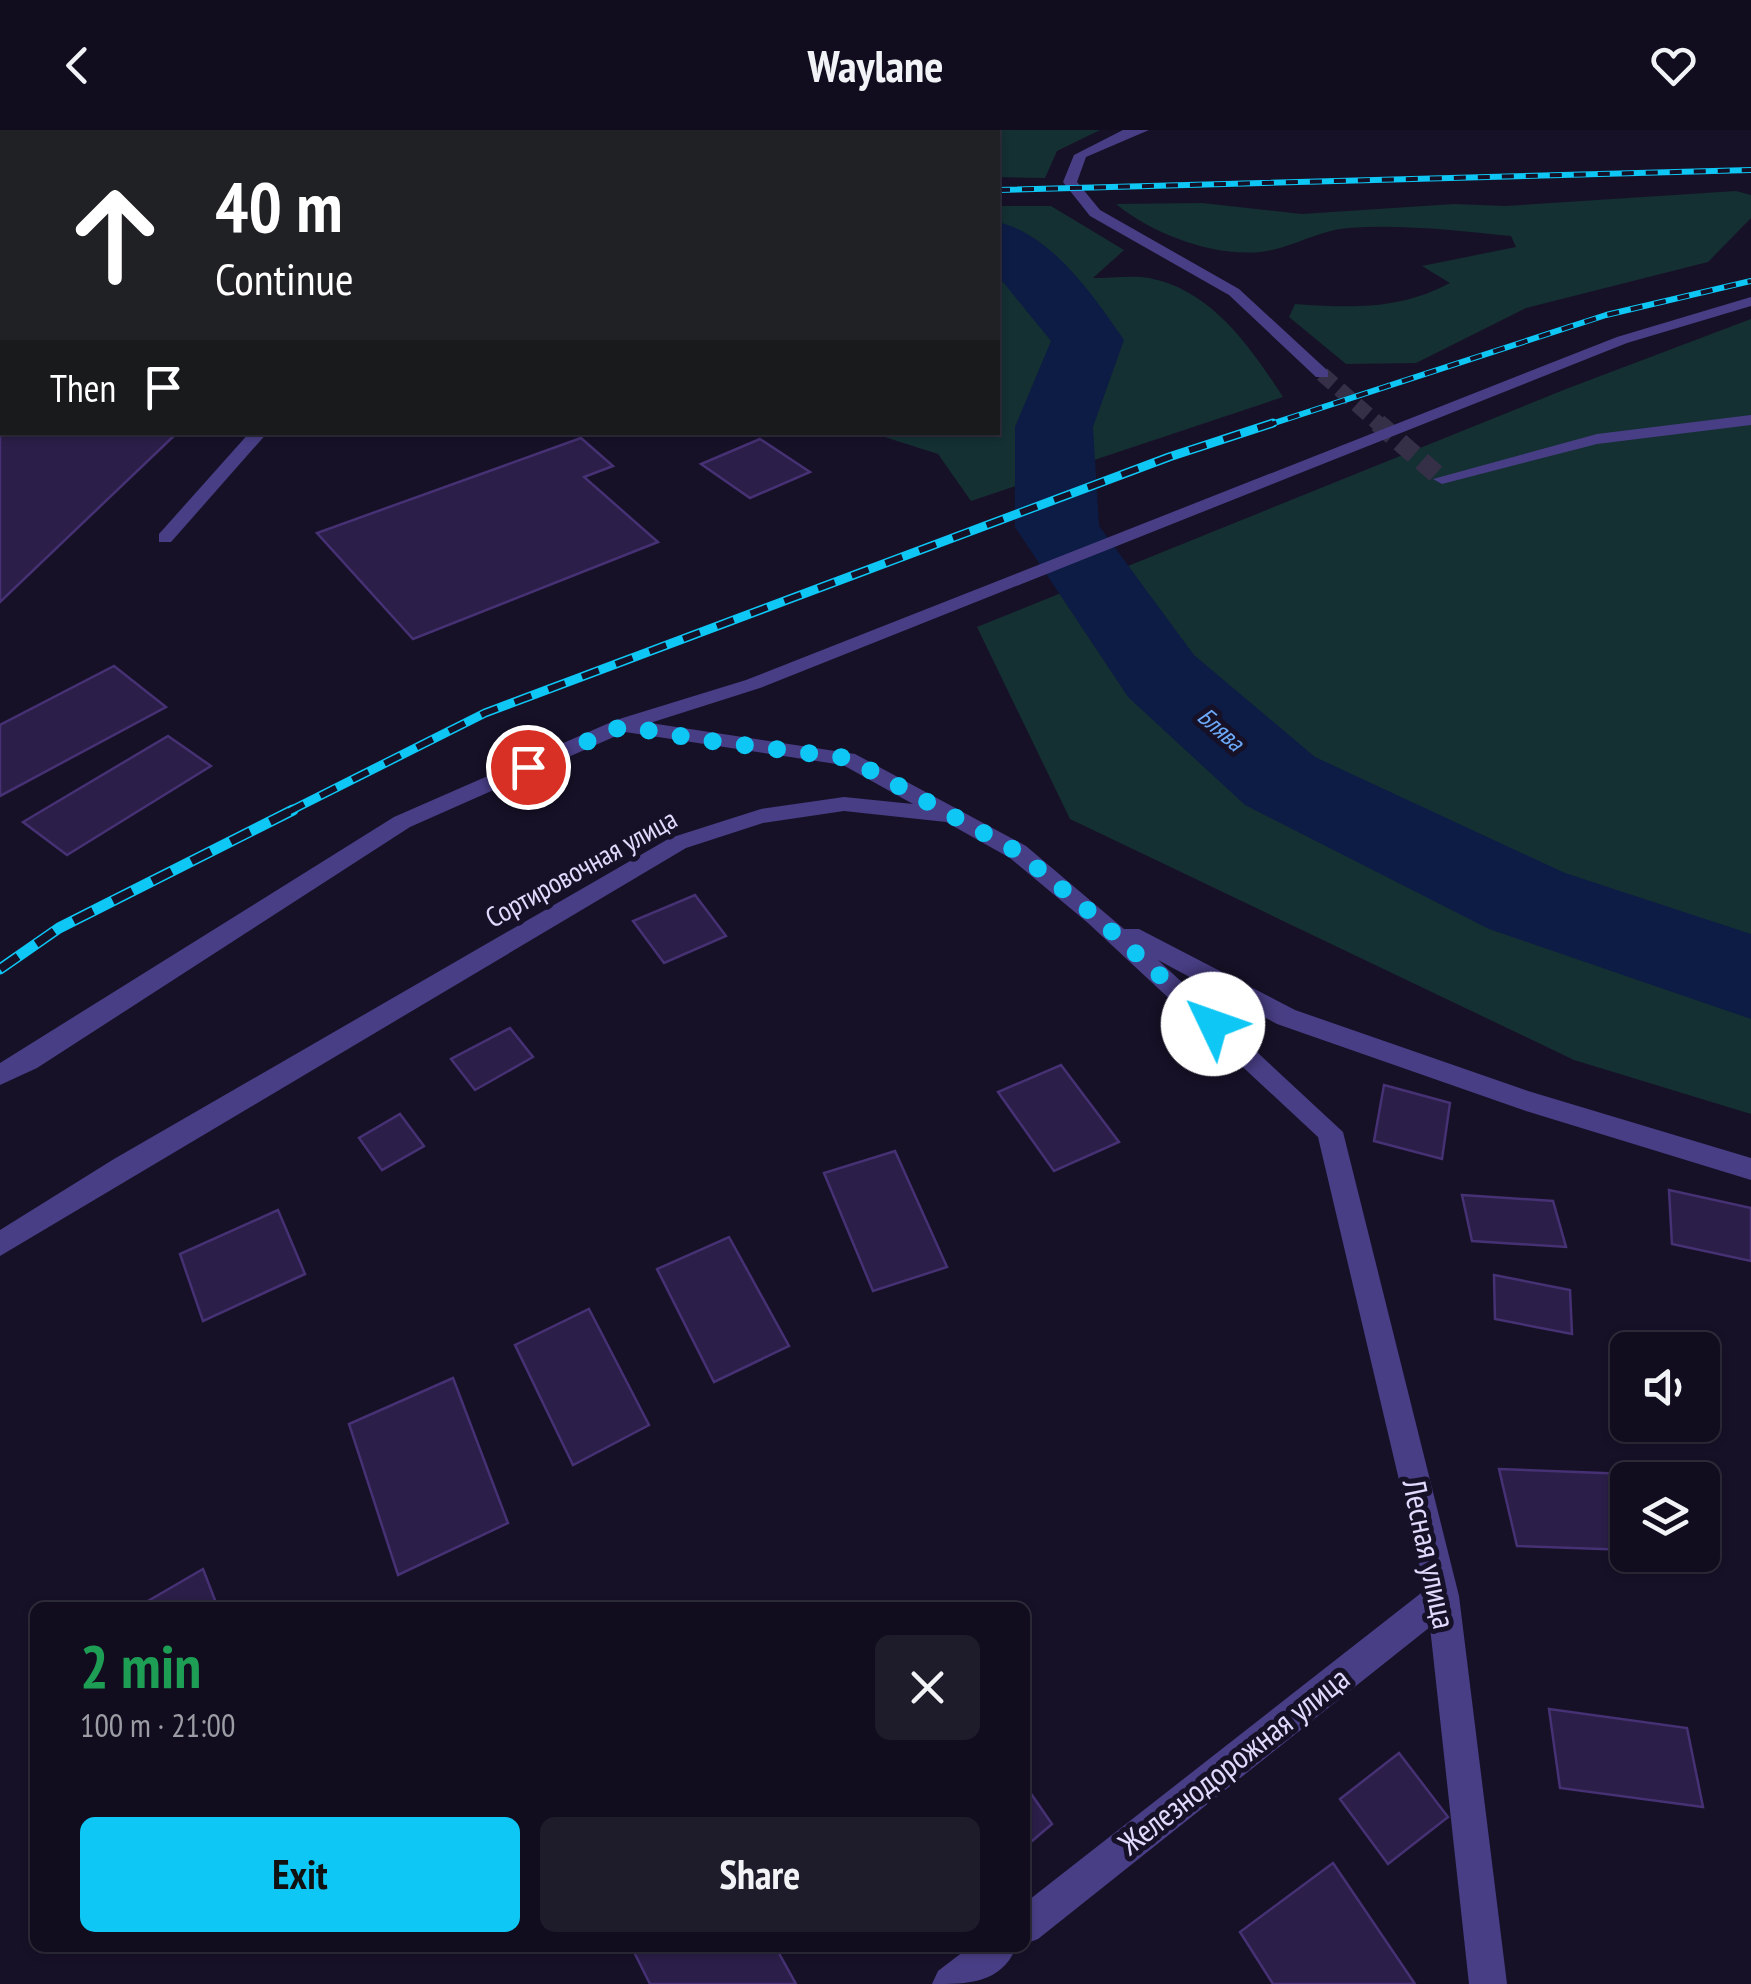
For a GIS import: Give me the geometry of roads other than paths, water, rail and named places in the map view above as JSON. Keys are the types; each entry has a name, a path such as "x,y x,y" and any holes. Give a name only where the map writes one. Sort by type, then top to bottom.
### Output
{"street":[{"path":"1143,130 1128,132 1080,155 1070,182 1095,213 1234,292 1322,374"},
{"path":"0,1075 28,1061 402,822 623,726 753,684 1606,346 1751,300"},
{"path":"1442,479 1598,438 1751,420"},
{"path":"165,538 257,435"},
{"path":"623,726 848,758 951,814"},
{"name":"Сортировочная улица","path":"0,1244 122,1167 678,843 761,816 844,804 951,814 1018,852 1096,917 1330,1132"},
{"path":"1096,917 1286,1018 1526,1101 1751,1169"},
{"name":"Лесная улица","path":"1330,1132 1442,1596 1488,1984"},
{"name":"Железнодорожная улица","path":"1030,1922 1442,1596"},
{"path":"951,1984 993,1952"}],"waterway":[{"name":"Блява","path":"1000,244 1033,271 1088,340 1054,427 1057,527 1161,676 1280,781 1527,901 1751,977"}],"tunnel":[{"path":"1322,374 1381,426"},
{"path":"1378,423 1442,479"}],"railway":[{"path":"1000,190 1751,170"},
{"path":"1265,426 1606,315 1751,281"},
{"path":"288,812 485,713 1169,457 1273,423"},
{"path":"0,969 59,928 293,810"}]}
